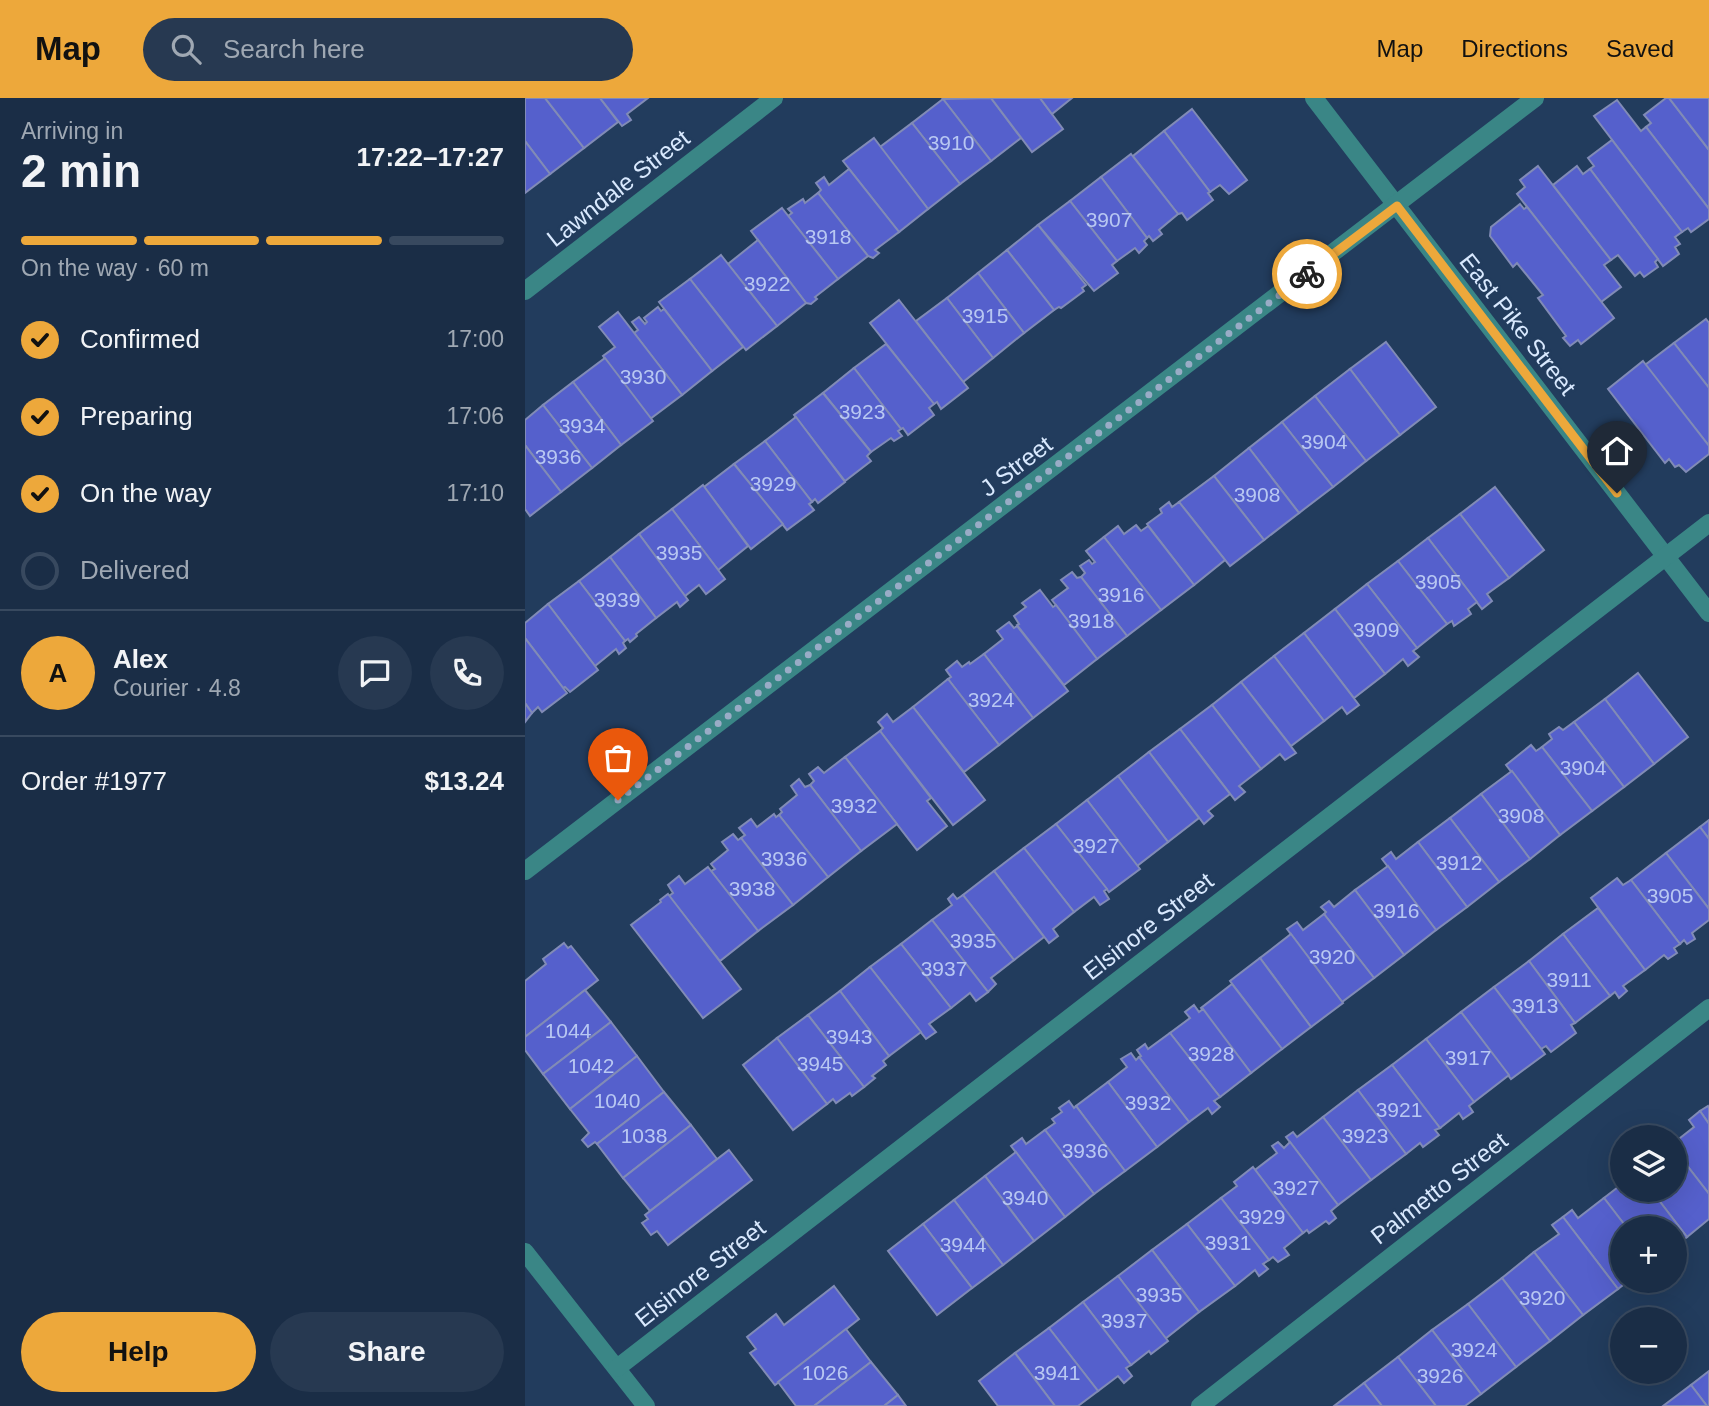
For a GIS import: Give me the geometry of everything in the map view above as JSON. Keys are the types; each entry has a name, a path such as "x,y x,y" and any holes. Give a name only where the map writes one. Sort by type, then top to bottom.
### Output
{"street":[{"name":"Lawndale Street","path":"525,290 774,98"},
{"name":"East Pike Street","path":"1314,98 1709,613"},
{"name":"J Street","path":"525,871 1535,98"},
{"name":"Elsinore Street","path":"617,1368 1709,523"},
{"name":"Palmetto Street","path":"1200,1406 1709,1008"},
{"path":"525,1252 646,1406"}],"building":[{"path":"525,98 545,98 584,148 550,174 525,141"},
{"path":"545,98 600,98 618,122 584,148"},
{"path":"600,98 648,98 627,114 631,120 622,126"},
{"path":"991,98 1021,138 991,161 943,99"},
{"path":"991,98 1040,98 1063,129 1032,152"},
{"path":"1040,98 1072,98 1052,114"},
{"path":"1669,98 1709,150 1709,209 1646,127 1651,123 1644,115"},
{"path":"1669,98 1709,98 1709,150"},
{"path":"943,99 991,161 960,184 912,123"},
{"path":"1617,100 1641,131 1646,127 1709,209 1709,219 1691,232 1688,228 1682,232 1594,116"},
{"path":"1192,109 1247,180 1229,194 1220,185 1210,192 1164,131"},
{"path":"912,123 960,184 928,209 880,147"},
{"path":"1164,131 1210,192 1208,193 1213,200 1187,220 1182,213 1178,214 1133,156"},
{"path":"874,138 928,209 899,232 843,161"},
{"path":"1612,140 1682,232 1675,237 1680,244 1675,247 1679,254 1663,266 1590,169 1594,166 1588,158"},
{"path":"525,141 550,174 525,193"},
{"path":"1131,154 1178,214 1159,230 1162,234 1153,241 1149,236 1147,238 1101,177"},
{"path":"1538,166 1611,260 1604,265 1621,287 1601,302 1517,194 1525,187 1520,180"},
{"path":"1577,166 1583,174 1590,169 1658,259 1655,262 1658,267 1644,277 1640,272 1635,276 1618,255 1611,260 1553,185"},
{"path":"849,169 899,232 875,250 879,253 873,258 868,256 818,193 821,190 816,183 824,177 829,185"},
{"path":"1101,177 1147,238 1144,241 1147,245 1139,253 1135,248 1117,261 1070,201"},
{"path":"818,193 868,256 838,279 788,216 792,213 788,209 803,199 805,203"},
{"path":"1070,201 1117,261 1112,265 1118,273 1094,291 1038,225"},
{"path":"1520,204 1524,209 1527,207 1614,318 1581,344 1578,340 1570,346 1563,338 1566,336 1538,298 1543,295 1517,263 1513,267 1490,236 1491,227"},
{"path":"782,208 838,279 815,297 817,299 811,304 806,303 751,231"},
{"path":"1038,225 1086,285 1082,288 1084,291 1054,310 1007,250"},
{"path":"758,240 806,303 777,326 728,264"},
{"path":"1007,250 1054,310 1024,333 978,273"},
{"path":"721,255 777,326 746,350 690,279"},
{"path":"978,273 1024,333 993,358 947,298"},
{"path":"690,279 743,347 712,371 659,302"},
{"path":"947,298 993,358 963,382 916,321"},
{"path":"899,300 968,388 941,409 937,402 934,404 870,323"},
{"path":"658,307 661,311 664,309 712,371 682,395 634,333 638,330 632,322 639,317 645,324 647,322 644,318"},
{"path":"618,312 682,395 650,419 603,356 615,347 599,327"},
{"path":"1706,319 1709,323 1709,388 1674,343"},
{"path":"1386,342 1436,407 1400,435 1350,369"},
{"path":"1674,343 1709,388 1709,446 1645,365"},
{"path":"886,344 934,404 929,408 934,415 908,435 854,368"},
{"path":"605,358 653,421 621,445 573,382"},
{"path":"1643,361 1709,446 1709,454 1686,472 1679,465 1675,467 1669,459 1665,463 1608,389"},
{"path":"854,368 901,429 898,431 902,436 894,441 891,438 871,452 823,393"},
{"path":"1350,369 1400,435 1366,461 1315,396"},
{"path":"573,382 621,445 592,468 543,405"},
{"path":"823,393 871,452 867,456 871,461 845,481 794,415"},
{"path":"1315,396 1366,461 1333,487 1282,422"},
{"path":"543,405 592,468 561,492 525,445 525,420"},
{"path":"796,417 845,482 818,503 815,499 812,502 765,441"},
{"path":"1282,422 1333,487 1299,513 1249,448"},
{"path":"765,441 812,502 809,504 814,510 787,530 734,464"},
{"path":"525,445 561,492 530,516 525,509"},
{"path":"1249,448 1299,513 1264,540 1214,476"},
{"path":"734,464 783,524 751,549 704,487"},
{"path":"1214,476 1264,540 1230,566 1179,502"},
{"path":"703,485 748,546 718,570 672,509"},
{"path":"1495,487 1544,550 1509,578 1460,514"},
{"path":"1169,502 1172,507 1179,502 1225,560 1194,585 1147,524 1162,513 1160,509"},
{"path":"672,509 725,579 706,594 699,585 685,596 639,534"},
{"path":"1460,514 1509,578 1487,594 1492,601 1482,609 1428,538"},
{"path":"1136,525 1141,531 1148,526 1194,585 1161,610 1104,537 1118,526 1124,534"},
{"path":"639,534 688,600 680,607 677,602 656,618 610,557"},
{"path":"1104,537 1161,610 1127,636 1081,577 1085,573 1080,566 1089,560 1092,564 1095,562 1086,551"},
{"path":"1428,538 1477,602 1468,609 1471,614 1454,626 1452,621 1447,624 1398,561"},
{"path":"610,557 656,618 630,642 628,639 625,641 579,581"},
{"path":"1398,561 1447,624 1417,648 1367,584"},
{"path":"1072,572 1077,578 1081,577 1127,636 1097,659 1052,600 1068,588 1061,580"},
{"path":"579,581 625,641 623,643 626,648 619,654 616,649 595,666 548,604"},
{"path":"1367,584 1417,648 1413,651 1419,657 1408,666 1403,659 1385,674 1335,609"},
{"path":"1040,590 1053,607 1056,605 1097,659 1064,685 1017,625 1019,624 1014,616 1026,607 1022,603"},
{"path":"548,604 598,670 570,692 563,688 525,638 525,623"},
{"path":"1335,609 1385,674 1354,698 1304,633"},
{"path":"1009,622 1014,628 1017,626 1068,691 1033,718 984,654 1003,639 997,631"},
{"path":"1304,633 1359,705 1347,714 1342,707 1324,721 1274,656"},
{"path":"525,638 567,693 542,712 538,707 532,713 525,703"},
{"path":"984,654 1033,718 999,745 948,679 951,677 946,670 957,661 962,667"},
{"path":"1274,656 1324,721 1291,746 1241,682"},
{"path":"1638,673 1688,737 1654,764 1605,699"},
{"path":"948,679 999,745 964,772 913,707"},
{"path":"1241,682 1296,753 1285,760 1280,754 1261,769 1212,705"},
{"path":"1605,699 1654,764 1624,787 1574,722"},
{"path":"525,703 532,713 525,722"},
{"path":"1212,705 1261,769 1239,786 1245,792 1235,800 1180,729"},
{"path":"913,707 985,800 953,825 880,731 883,728 878,722 887,714 893,722"},
{"path":"1574,722 1624,787 1592,811 1542,747 1552,739 1549,734 1559,727 1563,730"},
{"path":"1180,729 1230,794 1208,811 1213,816 1204,824 1149,752"},
{"path":"880,731 931,798 927,801 947,826 917,850 845,757"},
{"path":"1531,745 1536,751 1542,747 1592,811 1560,835 1506,765"},
{"path":"1149,752 1199,818 1168,842 1118,776"},
{"path":"845,757 897,824 861,851 810,785 814,781 809,774 818,767 824,773"},
{"path":"1512,771 1560,835 1530,859 1481,794"},
{"path":"1118,776 1168,842 1137,866 1087,800"},
{"path":"799,779 805,787 810,785 861,851 828,877 779,815 782,812 780,809 797,795 791,786"},
{"path":"1481,794 1530,859 1499,882 1450,818"},
{"path":"1087,800 1140,869 1109,892 1056,824"},
{"path":"774,814 776,817 779,815 828,877 793,905 741,838 745,835 739,828 751,819 757,827"},
{"path":"1450,818 1499,882 1467,907 1418,842"},
{"path":"1709,820 1709,839 1700,827"},
{"path":"1056,824 1107,889 1104,891 1109,899 1100,905 1094,897 1074,912 1024,848"},
{"path":"1700,827 1709,839 1709,909 1666,853"},
{"path":"733,834 738,840 741,838 793,905 758,931 711,871 715,869 711,864 728,850 722,842"},
{"path":"1418,842 1467,907 1436,930 1382,859 1391,852 1396,859"},
{"path":"1024,848 1074,912 1053,929 1058,936 1049,943 994,871"},
{"path":"1666,853 1709,909 1709,920 1692,933 1695,939 1687,944 1684,940 1680,944 1631,880"},
{"path":"1388,866 1436,930 1404,955 1355,890"},
{"path":"708,867 758,931 720,961 669,896 673,893 668,885 679,876 685,884"},
{"path":"994,871 1044,937 1014,960 963,895"},
{"path":"1617,878 1623,885 1631,880 1680,944 1674,948 1677,953 1668,959 1664,955 1645,970 1591,898"},
{"path":"1355,890 1404,955 1374,978 1321,907 1329,901 1334,907"},
{"path":"668,894 741,989 703,1018 631,925"},
{"path":"953,894 957,899 963,895 1014,960 991,978 996,984 988,992 932,920 952,905 948,899"},
{"path":"1598,908 1645,970 1623,986 1627,991 1619,998 1615,992 1610,996 1563,934"},
{"path":"1324,914 1374,978 1342,1002 1287,929 1297,922 1303,930"},
{"path":"932,920 988,992 976,1001 970,993 951,1008 901,944"},
{"path":"1291,934 1343,1003 1311,1027 1260,958"},
{"path":"1563,934 1610,996 1575,1023 1529,961"},
{"path":"564,943 568,948 571,946 598,980 525,1037 525,981 546,964 543,959"},
{"path":"901,944 951,1008 929,1024 936,1032 926,1039 870,967"},
{"path":"1260,958 1311,1027 1282,1049 1230,981"},
{"path":"1529,961 1575,1023 1571,1025 1576,1033 1551,1052 1546,1046 1541,1049 1494,987"},
{"path":"870,967 921,1032 889,1056 840,991"},
{"path":"1232,984 1282,1049 1251,1073 1201,1008"},
{"path":"1494,987 1545,1054 1511,1079 1461,1012"},
{"path":"585,990 611,1022 543,1074 525,1050 525,1037"},
{"path":"840,991 889,1056 883,1061 886,1065 872,1076 875,1078 864,1087 808,1015"},
{"path":"1194,1005 1199,1012 1203,1009 1251,1073 1220,1097 1170,1033 1190,1018 1185,1012"},
{"path":"1461,1012 1509,1075 1474,1102 1426,1039"},
{"path":"808,1015 864,1087 836,1103 833,1099 827,1104 777,1038"},
{"path":"611,1022 637,1056 570,1109 543,1074"},
{"path":"1170,1033 1220,1097 1214,1101 1220,1107 1212,1114 1208,1108 1189,1122 1139,1057 1141,1056 1137,1050 1145,1044 1148,1049"},
{"path":"777,1038 827,1104 793,1130 743,1065"},
{"path":"1426,1039 1474,1102 1469,1106 1473,1112 1463,1119 1459,1113 1440,1128 1392,1065"},
{"path":"1131,1053 1136,1060 1139,1057 1189,1122 1157,1147 1108,1082 1127,1067 1121,1059"},
{"path":"637,1056 664,1092 597,1144 595,1142 588,1147 582,1140 589,1133 570,1109"},
{"path":"1392,1065 1440,1128 1435,1130 1439,1135 1423,1147 1420,1143 1406,1154 1358,1090"},
{"path":"1108,1082 1157,1147 1125,1171 1076,1106"},
{"path":"1358,1090 1406,1154 1371,1180 1323,1117"},
{"path":"664,1092 691,1125 623,1178 597,1144"},
{"path":"1069,1101 1074,1108 1076,1106 1125,1171 1094,1194 1045,1130 1055,1123 1052,1119 1062,1112 1059,1108"},
{"path":"1708,1106 1709,1108 1709,1124 1700,1111"},
{"path":"1700,1111 1709,1124 1709,1194 1687,1166 1687,1133 1694,1127 1689,1120"},
{"path":"1323,1117 1371,1180 1338,1205 1286,1137 1293,1132 1297,1137"},
{"path":"691,1125 717,1159 650,1211 623,1178"},
{"path":"1045,1130 1094,1194 1065,1217 1011,1146 1022,1138 1026,1144"},
{"path":"1278,1142 1284,1148 1290,1142 1338,1205 1331,1211 1336,1218 1329,1224 1326,1221 1309,1233 1307,1230 1303,1233 1255,1170 1277,1153 1272,1146"},
{"path":"729,1150 752,1180 668,1245 657,1231 651,1235 642,1223 648,1219 645,1215"},
{"path":"1016,1152 1065,1217 1034,1241 985,1176"},
{"path":"1687,1166 1709,1194 1709,1219 1687,1237 1687,1216 1671,1216 1660,1202 1687,1202"},
{"path":"1253,1167 1303,1233 1284,1248 1289,1255 1278,1262 1273,1257 1269,1260 1221,1198 1237,1186 1234,1182"},
{"path":"985,1176 1034,1241 1003,1265 954,1200"},
{"path":"1610,1193 1610,1202 1660,1202 1671,1216 1618,1216 1604,1198"},
{"path":"1221,1198 1269,1260 1263,1264 1268,1269 1259,1276 1255,1270 1235,1286 1187,1224"},
{"path":"1604,1198 1618,1216 1610,1216 1610,1279 1563,1217 1572,1210 1578,1218"},
{"path":"954,1200 1003,1265 972,1288 923,1224"},
{"path":"1563,1217 1610,1279 1610,1293 1613,1293 1583,1315 1534,1252 1559,1234 1552,1225"},
{"path":"923,1224 972,1288 937,1315 888,1251"},
{"path":"1187,1224 1235,1286 1199,1312 1152,1250"},
{"path":"1152,1250 1199,1312 1165,1339 1118,1276"},
{"path":"1534,1252 1583,1315 1550,1341 1502,1278"},
{"path":"1118,1276 1168,1341 1131,1365 1083,1302"},
{"path":"1502,1278 1550,1341 1516,1367 1468,1304"},
{"path":"834,1286 859,1319 775,1385 750,1353 756,1349 747,1337 776,1314 784,1325"},
{"path":"1083,1302 1131,1365 1126,1368 1132,1376 1124,1383 1118,1376 1098,1391 1049,1328"},
{"path":"1468,1304 1516,1367 1481,1394 1432,1330"},
{"path":"1049,1328 1098,1391 1078,1406 1055,1406 1015,1353"},
{"path":"846,1329 871,1362 814,1406 796,1406 778,1382"},
{"path":"1432,1330 1481,1394 1465,1406 1436,1406 1398,1357"},
{"path":"1015,1353 1055,1406 998,1406 979,1381"},
{"path":"1398,1357 1436,1406 1382,1406 1364,1383"},
{"path":"871,1362 898,1395 884,1406 814,1406"},
{"path":"1709,1371 1709,1406 1707,1406 1691,1385"},
{"path":"1364,1383 1382,1406 1334,1406"},
{"path":"1691,1385 1707,1406 1663,1406"},
{"path":"898,1395 906,1406 884,1406"}],"way so far":[{"path":"618,800 1307,274"}],"route":[{"path":"1307,274 1397,206 1617,493"}]}
